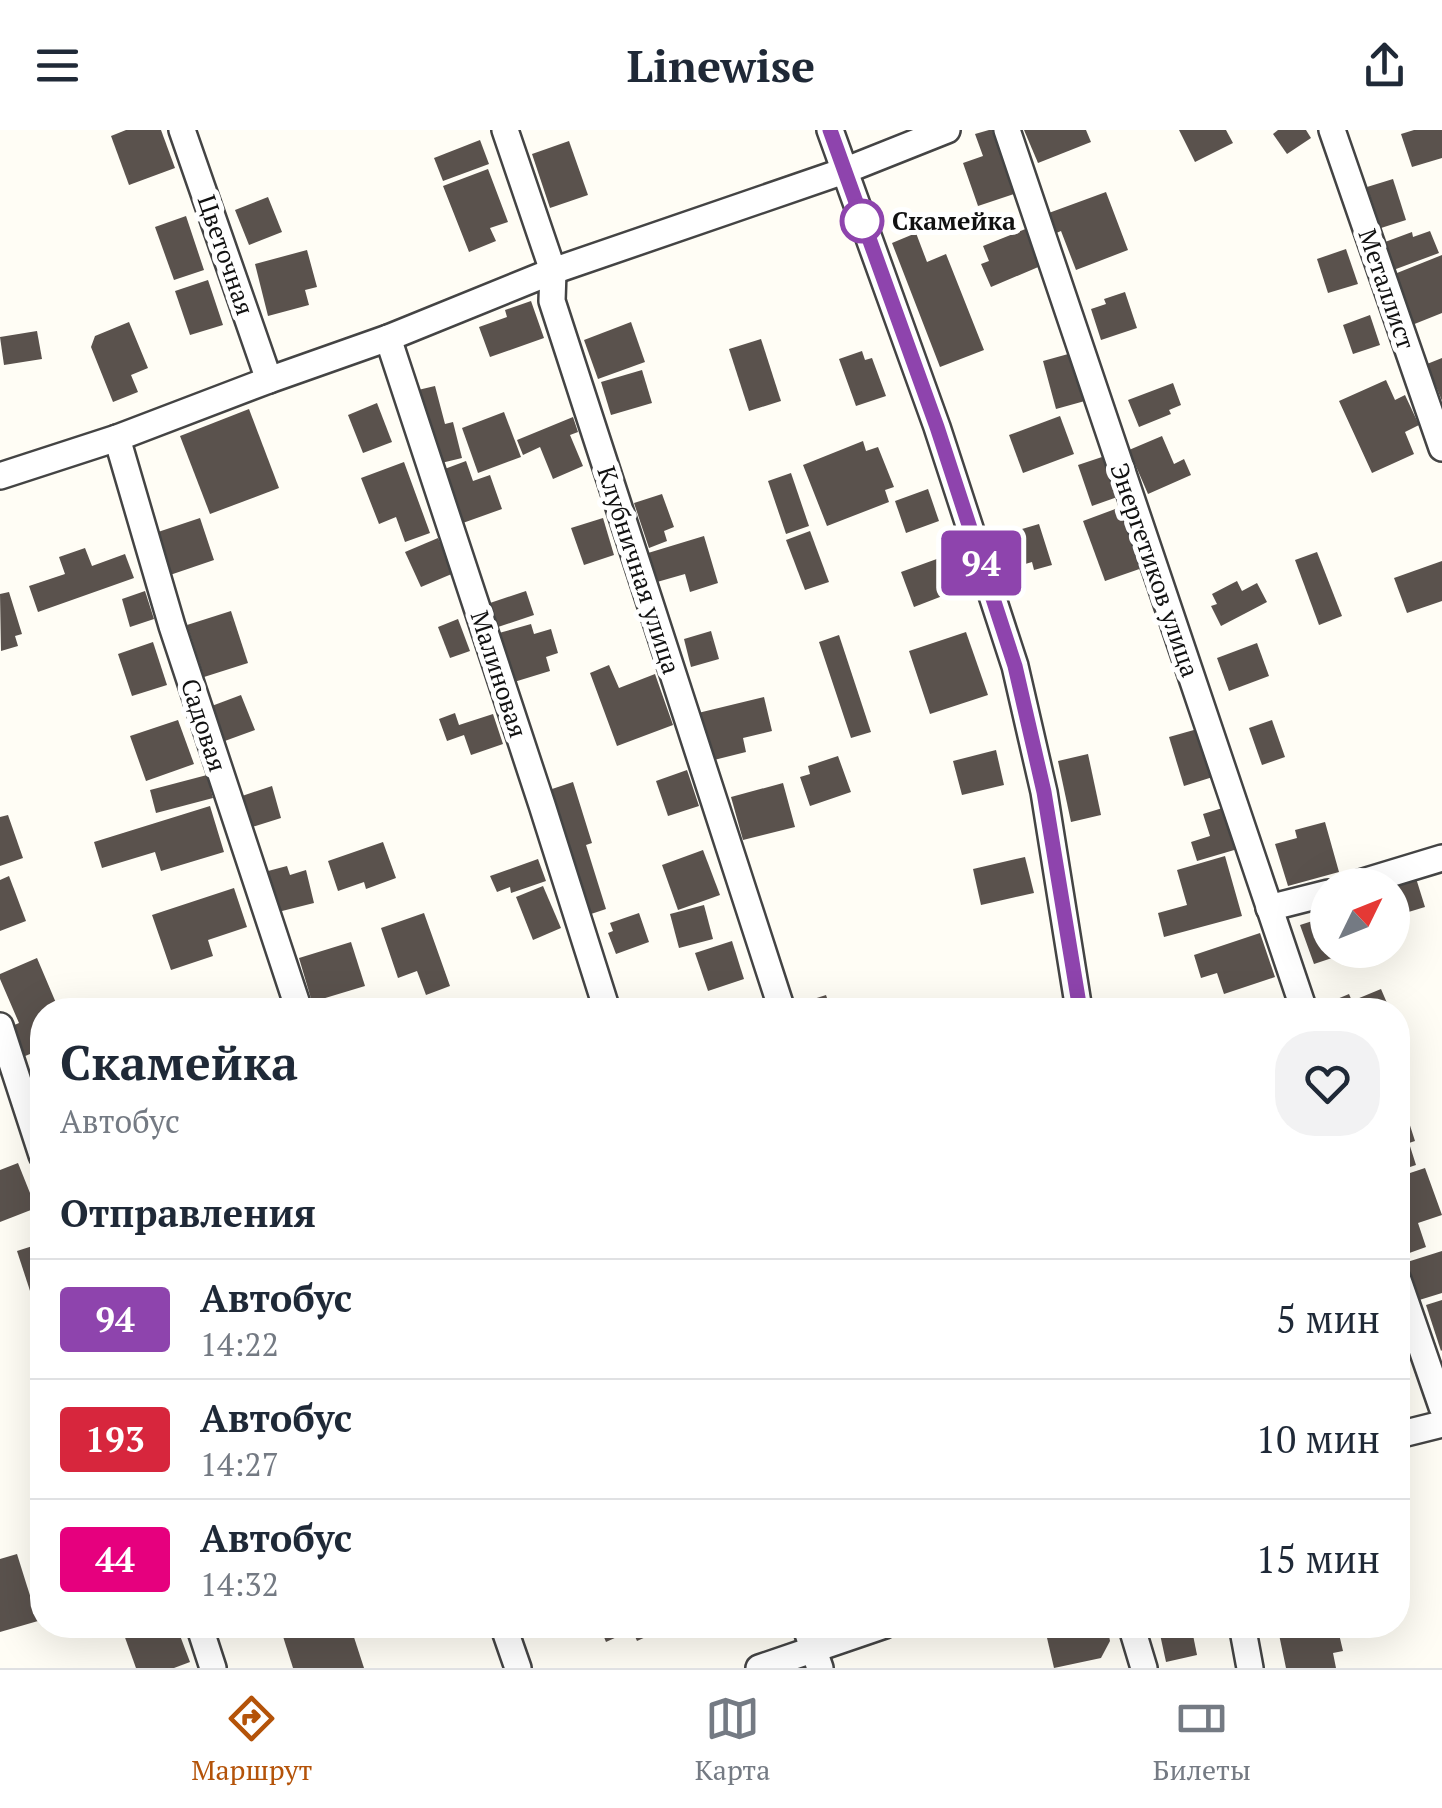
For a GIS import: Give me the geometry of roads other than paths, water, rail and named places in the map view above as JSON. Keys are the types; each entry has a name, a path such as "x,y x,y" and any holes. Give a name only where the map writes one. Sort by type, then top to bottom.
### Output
{"street":[{"name":"Цветочная","path":"182,130 270,380"},
{"name":"Клубничная улица","path":"505,130 554,271 552,302 778,998"},
{"path":"830,130 937,427 1015,666 1044,792 1078,998"},
{"path":"0,476 118,438 388,338 554,271 844,171 947,130"},
{"name":"Энергетиков улица","path":"1007,130 1300,998"},
{"name":"Металлист","path":"1332,130 1442,448"},
{"name":"Малиновая","path":"388,338 603,998"},
{"name":"Садовая","path":"118,438 172,626 295,998"},
{"path":"1409,868 1442,858"},
{"path":"1269,908 1310,898"},
{"path":"0,1026 30,1118"},
{"path":"1410,1315 1442,1407"},
{"path":"1410,1432 1442,1424"},
{"path":"204,1638 214,1668"},
{"path":"508,1638 518,1668"},
{"path":"759,1668 842,1638"},
{"path":"1135,1638 1144,1668"},
{"path":"1244,1638 1250,1668"}],"place":[{"name":"Скамейка","path":"862,221"}]}
